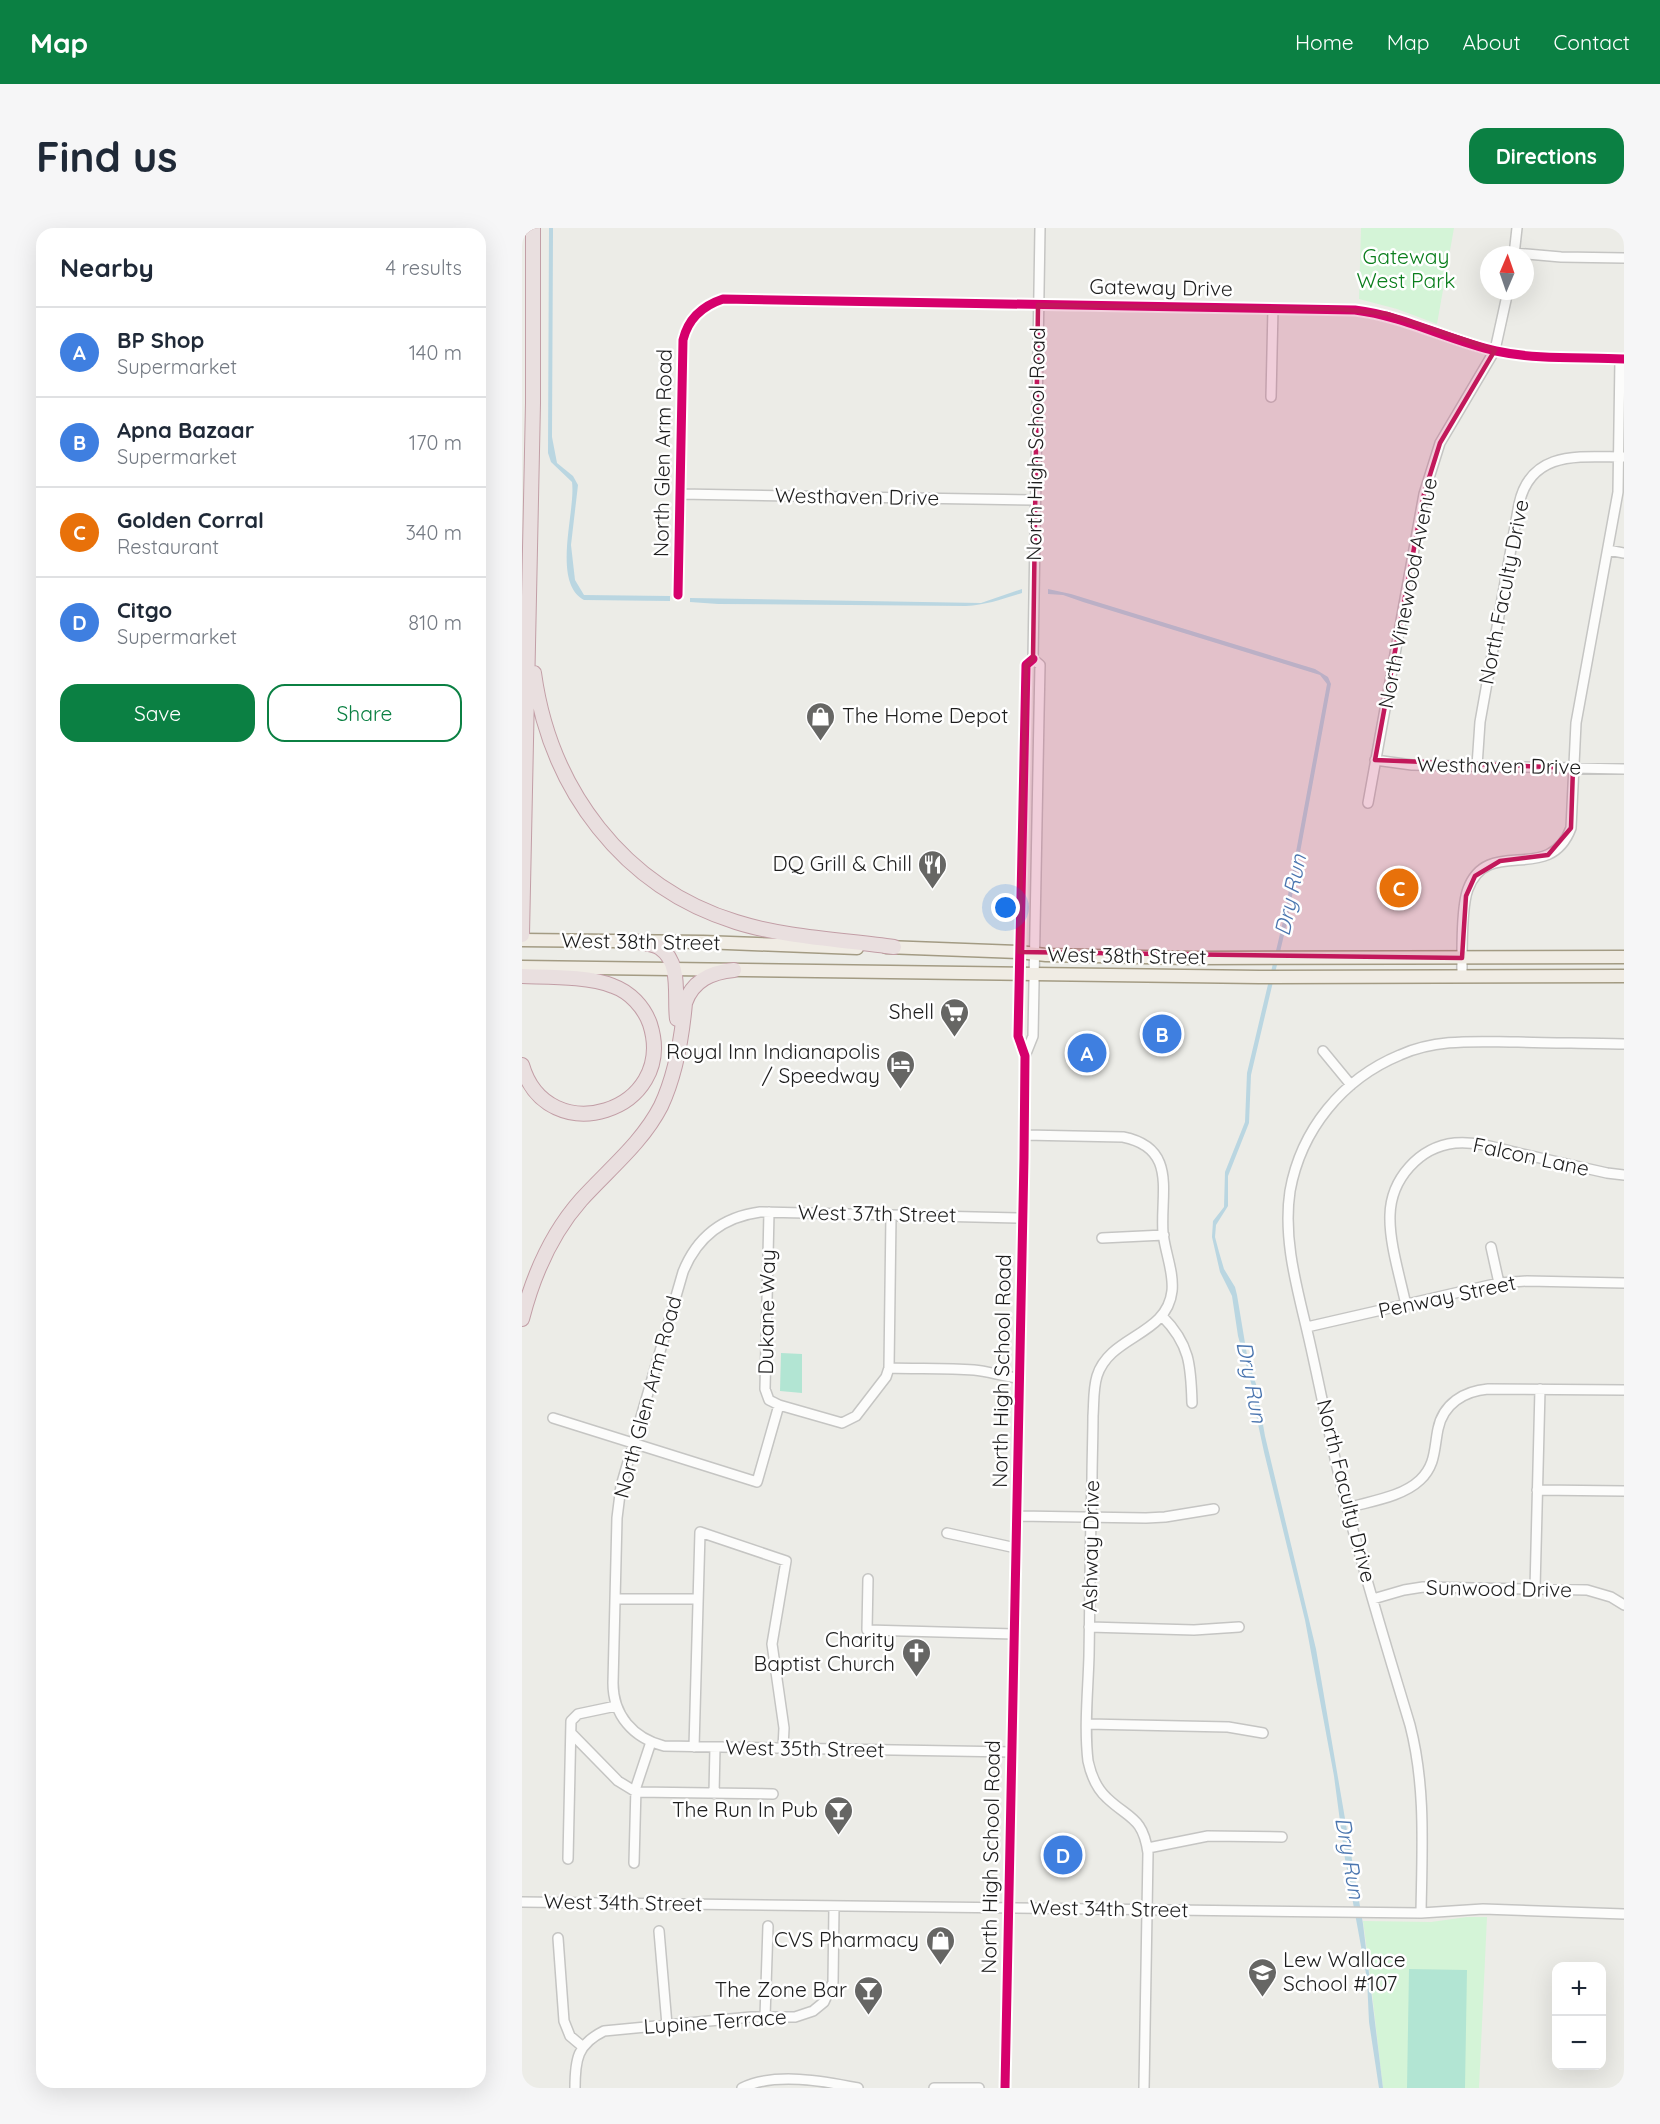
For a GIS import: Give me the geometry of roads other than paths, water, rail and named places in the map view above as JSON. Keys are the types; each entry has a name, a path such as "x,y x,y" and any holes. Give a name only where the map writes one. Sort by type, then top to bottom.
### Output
{"highway":[{"path":"525,938 533,404 533,228"},
{"path":"530,612 538,693 546,730 556,758 571,788 596,826 628,860 663,888 684,900 735,922 776,931 894,947"},
{"path":"633,941 661,949 669,959 676,983 679,1042"},
{"path":"522,1319 539,1268 564,1222 634,1146 655,1117 670,1083 685,1003 694,987 712,973 734,970"},
{"path":"522,1065 530,1082 548,1102 566,1111 593,1114 619,1106 634,1094 649,1072 653,1053 652,1033 645,1014 637,1003 622,990 593,981 527,972"}],"main road":[{"name":"West 38th Street","path":"525,938 894,947 1019,952 1034,955 1263,958 1624,957"},
{"name":"West 38th Street","path":"527,972 673,969 1259,977 1624,976"}],"street":[{"name":"North High School Road","path":"1005,2088 1025,1056 1018,1036 1019,952 1026,665 1033,659 1040,228"},
{"path":"1515,246 1517,228"},
{"path":"1534,255 1624,258"},
{"name":"Gateway Drive","path":"695,315 709,304 730,298 1355,310 1380,313 1495,350 1534,356 1622,359"},
{"name":"North Vinewood Avenue","path":"1368,803 1424,494 1440,443 1495,350 1506,300"},
{"path":"1271,397 1273,308"},
{"name":"North Glen Arm Road","path":"678,595 683,344 687,327 695,315"},
{"path":"1462,976 1466,896 1473,879 1483,868 1493,863 1541,858 1553,852 1568,835 1572,820 1576,723 1608,550 1621,457 1622,359"},
{"name":"North Faculty Drive","path":"1477,766 1480,722 1523,490 1539,470 1558,459 1621,457"},
{"name":"Westhaven Drive","path":"680,494 1035,500"},
{"path":"1608,550 1624,553"},
{"name":"North High School Road","path":"1025,1056 1033,1036 1040,665 1033,659"},
{"name":"Westhaven Drive","path":"1375,760 1412,765 1624,769"},
{"name":"North Faculty Drive","path":"1421,1913 1423,1822 1419,1768 1410,1725 1347,1508 1307,1327 1289,1242 1288,1216 1292,1185 1302,1150 1315,1125 1332,1102 1374,1068 1400,1054 1446,1042 1624,1044"},
{"path":"1323,1052 1351,1085"},
{"path":"1024,1135 1123,1137 1137,1140 1146,1146 1158,1160 1163,1173 1164,1234 1172,1286 1169,1303 1162,1316 1178,1332 1185,1348 1191,1376 1192,1403"},
{"name":"Falcon Lane","path":"1406,1305 1391,1232 1390,1206 1402,1176 1425,1154 1452,1143 1476,1143 1624,1175"},
{"name":"West 37th Street","path":"732,1219 769,1212 1023,1218"},
{"name":"Dukane Way","path":"769,1212 765,1389 769,1400 779,1406"},
{"path":"553,1418 757,1482 779,1406 842,1423 856,1416 886,1377 889,1368 891,1215"},
{"name":"North Glen Arm Road","path":"616,1706 613,1688 618,1500 624,1472 686,1265 695,1248 708,1233 732,1219"},
{"path":"1102,1238 1164,1234"},
{"path":"1491,1247 1499,1283"},
{"name":"Penway Street","path":"1307,1327 1499,1283 1527,1281 1624,1283"},
{"name":"Ashway Drive","path":"1144,2088 1148,1848 1144,1834 1136,1821 1108,1799 1093,1778 1088,1761 1091,1517 1094,1393 1098,1371 1115,1348 1152,1326 1162,1316"},
{"path":"889,1368 974,1370 991,1372 1002,1377 1019,1378"},
{"path":"1347,1508 1404,1491 1422,1478 1433,1461 1440,1421 1445,1411 1458,1398 1467,1393 1488,1389 1624,1390"},
{"path":"1535,1589 1540,1389"},
{"path":"1537,1490 1624,1491"},
{"path":"1017,1516 1165,1517 1214,1509"},
{"path":"694,1747 700,1532 786,1561 772,1644 783,1728 783,1748"},
{"path":"947,1533 1016,1548"},
{"path":"868,1579 867,1630 1014,1634"},
{"name":"Sunwood Drive","path":"1373,1599 1423,1587 1535,1589 1591,1591 1611,1597 1624,1605"},
{"path":"615,1599 698,1599"},
{"path":"1089,1627 1194,1630 1239,1628"},
{"path":"568,1859 571,1721 574,1717 616,1706"},
{"name":"West 35th Street","path":"616,1706 633,1732 651,1742 668,1746 1012,1752"},
{"path":"1088,1724 1220,1726 1263,1733"},
{"path":"571,1733 618,1781 636,1792 773,1794"},
{"path":"634,1863 636,1792 651,1742"},
{"path":"714,1794 715,1747"},
{"path":"1148,1848 1208,1836 1282,1837"},
{"name":"West 34th Street","path":"522,1902 1421,1913 1483,1909 1624,1914"},
{"name":"Lupine Terrace","path":"583,2047 594,2036 604,2031 802,2016 818,2007 828,1995 833,1978 834,1907"},
{"path":"765,2017 768,1926"},
{"path":"658,1931 667,2025"},
{"path":"558,1938 564,2021 570,2036 583,2047 576,2062 575,2088"},
{"path":"742,2088 761,2081 772,2080 826,2081 858,2088"},
{"path":"934,2088 979,2088"}],"water":[{"path":"549,228 553,228 552,437 557,463 573,476 578,485 571,545 575,580 584,595 670,596 670,601 584,600 574,591 569,578 567,545 572,482 551,462 548,453"},
{"path":"1022,589 1022,593 987,603 966,606 690,602 690,598 981,603"},
{"name":"Dry Run","path":"1048,589 1071,594 1315,669 1328,677 1331,684 1288,918 1251,1075 1249,1123 1228,1176 1228,1206 1216,1225 1215,1237 1224,1269 1237,1295 1248,1361 1256,1384 1265,1436 1316,1649 1363,1924 1383,2088 1379,2088 1369,2022 1367,1979 1345,1859 1334,1776 1305,1620 1264,1452 1255,1410 1255,1397 1238,1336 1232,1296 1220,1272 1212,1237 1213,1221 1224,1207 1225,1172 1245,1122 1247,1073 1284,917 1327,684 1320,675 1063,595 1048,594"}],"place":[{"name":"The Home Depot","path":"821,742"},
{"name":"Golden Corral","path":"1399,888"},
{"name":"DQ Grill & Chill","path":"933,890"},
{"name":"Apna Bazaar","path":"1162,1034"},
{"name":"Shell","path":"955,1038"},
{"name":"BP Shop","path":"1087,1053"},
{"name":"Royal Inn Indianapolis / Speedway","path":"901,1090"},
{"name":"Charity Baptist Church","path":"916,1678"},
{"name":"The Run In Pub","path":"839,1836"},
{"name":"Citgo","path":"1063,1855"},
{"name":"CVS Pharmacy","path":"940,1966"},
{"name":"Lew Wallace School #107","path":"1262,1998"},
{"name":"The Zone Bar","path":"868,2016"}],"park label":[{"name":"Gateway West Park","path":"1406,269"}]}
